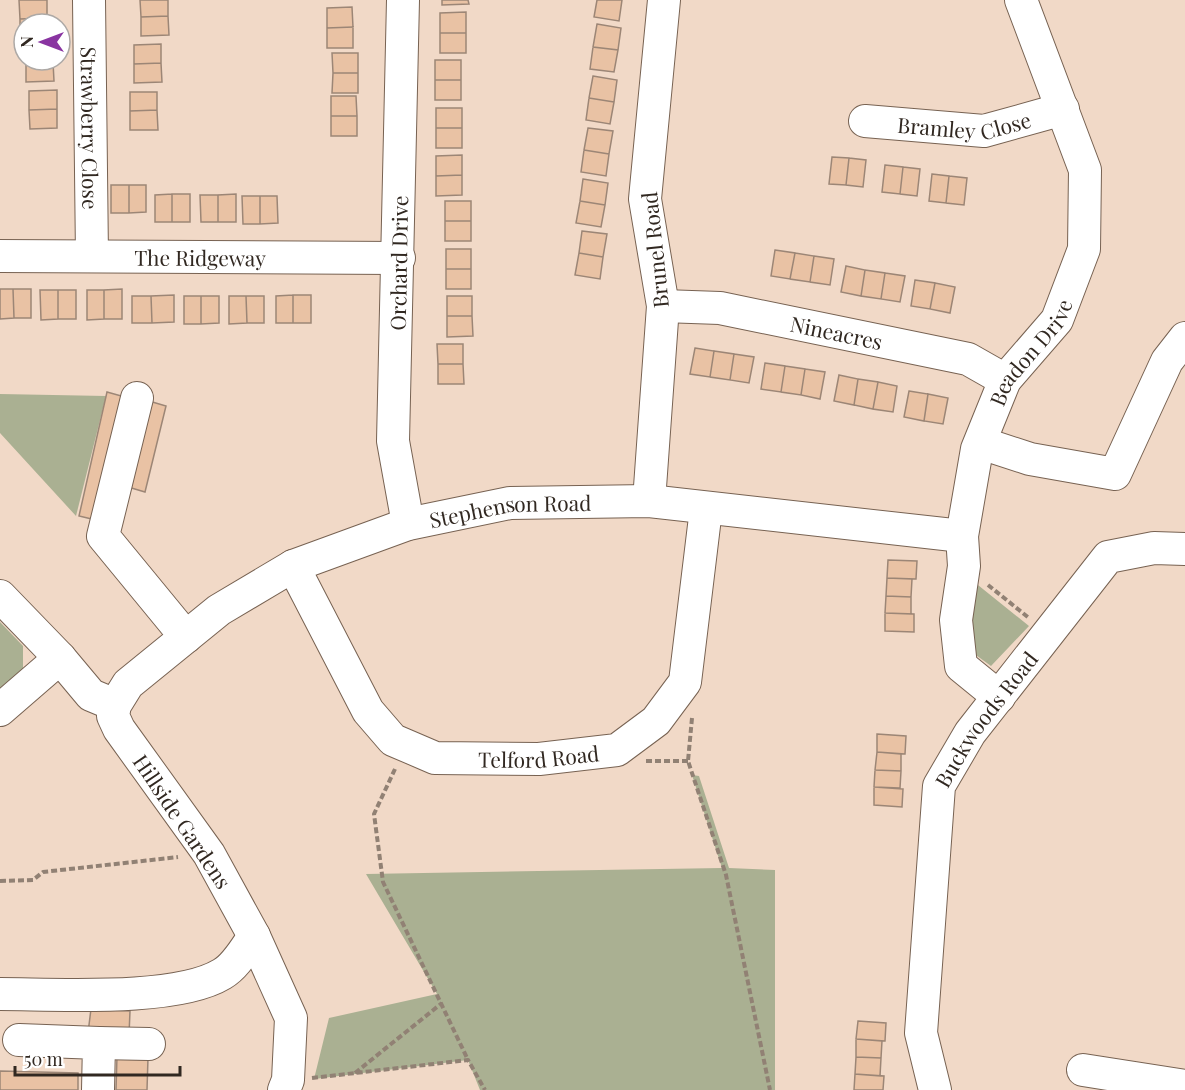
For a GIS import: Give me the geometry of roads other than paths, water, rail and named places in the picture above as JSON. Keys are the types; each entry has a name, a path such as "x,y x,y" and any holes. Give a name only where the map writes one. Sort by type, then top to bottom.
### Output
{"street":[{"name":"Strawberry Close","path":"89,0 92,256"},
{"name":"Orchard Drive","path":"403,0 399,258 393,441 408,524"},
{"name":"Brunel Road","path":"649,501 663,306 645,199 664,0"},
{"name":"Beadon Drive","path":"999,697 961,666 956,620 963,551 978,449 1005,380 1057,320 1084,249 1085,170 1021,0"},
{"name":"Bramley Close","path":"865,121 984,131 1063,109"},
{"name":"The Ridgeway","path":"0,256 399,258"},
{"name":"Nineacres","path":"663,306 720,308 968,359 1005,380"},
{"path":"981,443 1030,459 1115,474 1167,361 1185,338"},
{"path":"137,398 103,536 186,637"},
{"name":"Stephenson Road","path":"115,705 128,684 219,610 293,566 408,524 510,503 649,501 963,551"},
{"name":"Telford Road","path":"293,566 368,711 393,740 435,758 539,759 617,750 656,721 685,682 706,509"},
{"name":"Buckwoods Road","path":"935,1090 921,1033 939,786 970,733 1108,557 1154,548 1185,549"},
{"path":"0,596 60,658 91,695 115,705"},
{"path":"0,710 60,658"},
{"name":"Hillside Gardens","path":"115,705 113,716 119,729 209,854 254,936 291,1017 286,1085"},
{"path":"0,994 142,993 186,986 221,975 232,966 254,936"},
{"path":"19,1040 149,1044"},
{"path":"98,1090 99,1043"},
{"path":"1083,1070 1185,1086"}]}
